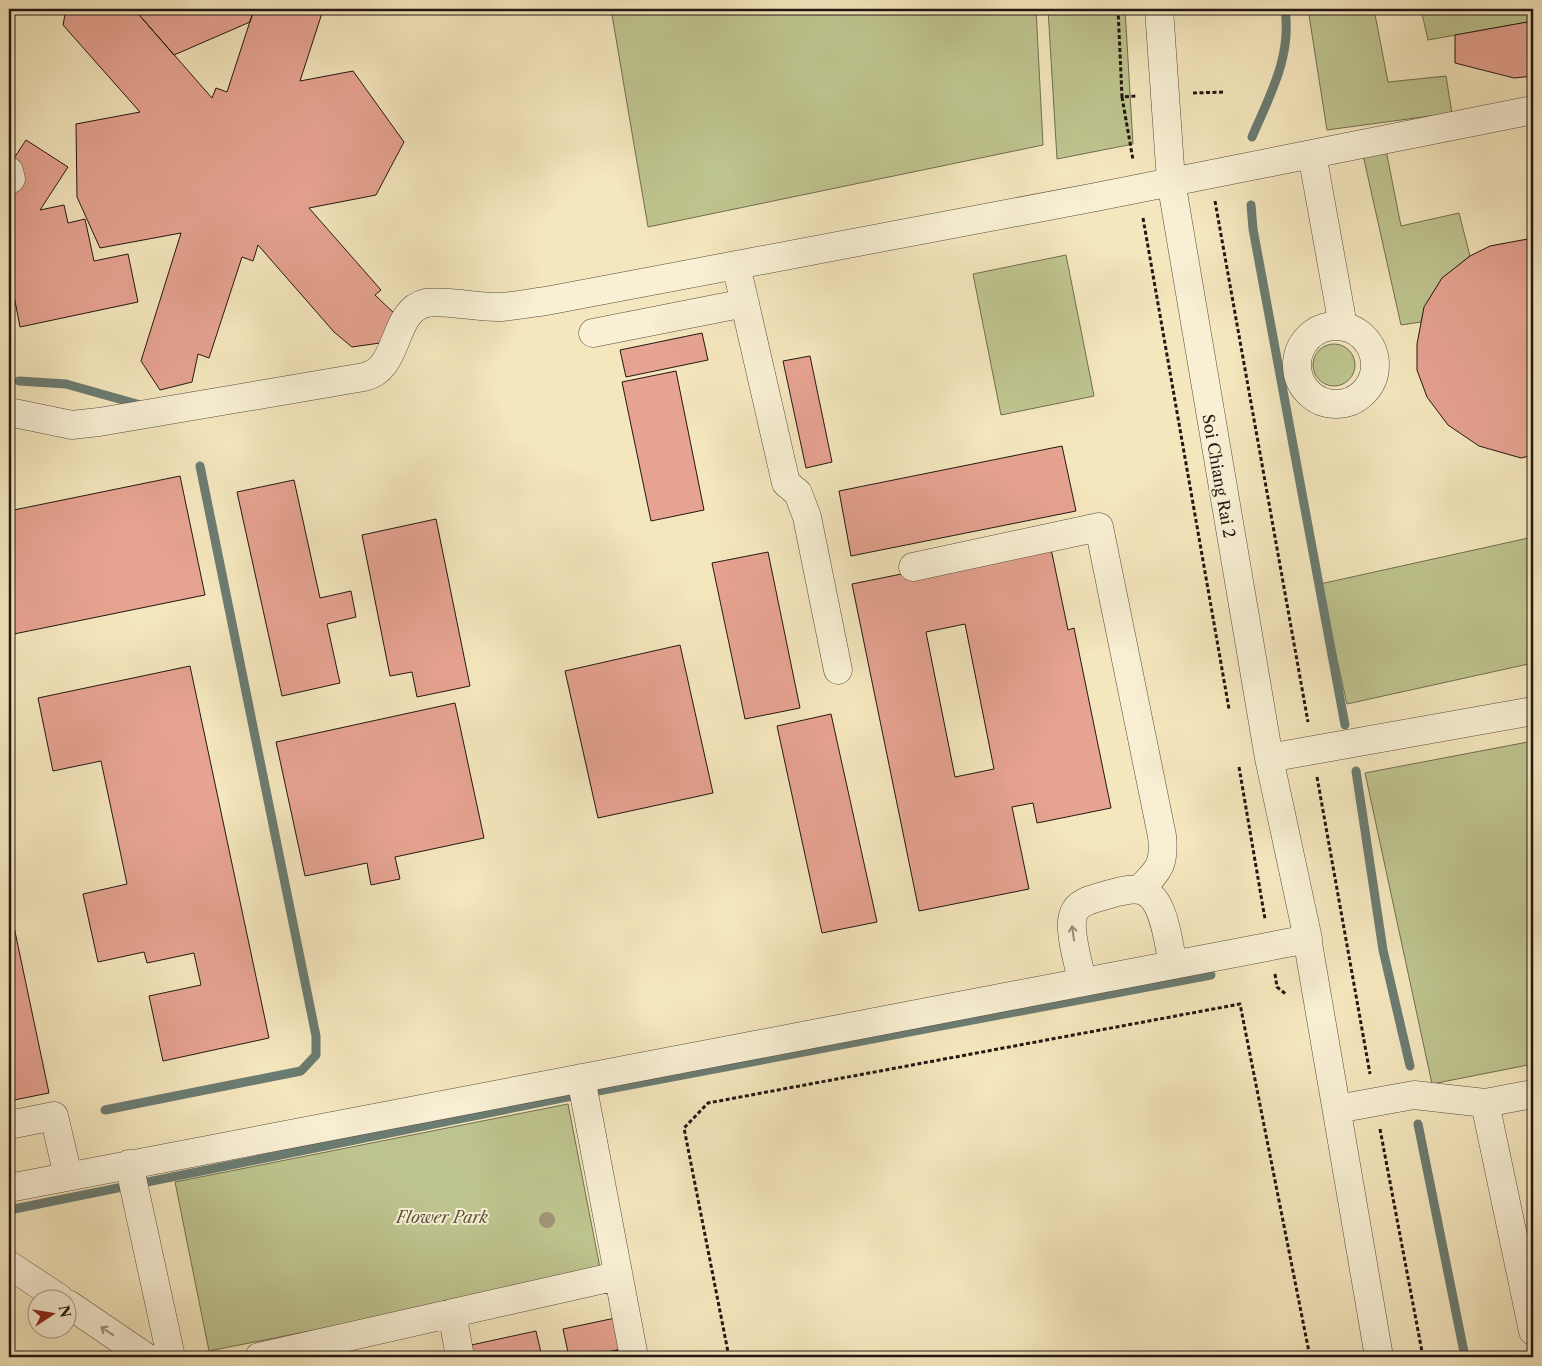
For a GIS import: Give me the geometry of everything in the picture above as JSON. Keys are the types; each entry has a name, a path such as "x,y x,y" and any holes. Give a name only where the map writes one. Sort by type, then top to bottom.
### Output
{"street":[{"path":"1160,9 1171,181 1268,753 1308,943 1389,1357"},
{"path":"9,412 72,425 364,377 388,360 408,314 426,303 497,307 546,302 1533,110"},
{"path":"1312,154 1343,326"},
{"path":"9,172 11,179 9,180"},
{"path":"736,265 786,483 798,493 807,517 838,670"},
{"path":"593,333 745,304"},
{"path":"913,567 1100,527 1162,836 1162,863 1158,871 1139,890 1089,900 1077,907 1074,912 1072,927 1082,981"},
{"path":"1268,753 1533,711"},
{"path":"1139,890 1153,898 1158,904 1173,964"},
{"path":"547,1085 597,1072 1173,964 1270,946 1308,943"},
{"path":"9,1188 1270,946"},
{"path":"547,1085 617,1276 634,1357"},
{"path":"1341,1108 1414,1096 1485,1103 1533,1094"},
{"path":"1485,1103 1533,1331"},
{"path":"1341,1108 1379,1357"},
{"path":"9,1125 54,1116 68,1176"},
{"path":"133,1163 170,1357"},
{"path":"9,1265 44,1288"},
{"path":"259,1357 617,1276"},
{"path":"78,1311 146,1357"},
{"path":"452,1314 460,1357"}],"path":[{"path":"729,1357 684,1128 708,1103 1240,1004 1310,1357"}],"green space":[{"path":"611,9 1036,9 1043,145 648,227"},
{"path":"1048,9 1125,9 1133,144 1057,159"},
{"path":"1308,9 1374,9 1388,82 1446,76 1452,113 1327,130"},
{"path":"1421,9 1533,9 1533,21 1428,40"},
{"path":"1386,150 1401,226 1459,213 1470,256 1446,277 1433,293 1421,322 1401,325 1363,155"},
{"path":"1066,255 1094,396 1001,415 973,274"},
{"path":"1334,344 1349,350 1355,365 1349,380 1334,386 1319,380 1313,365 1319,350"},
{"path":"1533,537 1533,663 1347,704 1320,584"},
{"path":"1533,741 1533,1064 1432,1084 1365,773"},
{"name":"Flower Park","path":"568,1104 601,1273 209,1351 175,1182"}],"building":[{"path":"66,9 123,9 128,14 134,9 212,98 216,88 227,92 254,9 323,10 300,81 353,71 404,142 376,195 309,208 381,290 375,295 396,315 387,342 352,347 334,332 258,245 253,261 242,257 209,358 198,354 192,382 160,390 141,361 181,233 100,248 77,197 76,124 140,112 63,25"},
{"path":"123,9 134,9 128,14"},
{"path":"134,9 254,9 250,22 174,55"},
{"path":"1533,21 1533,76 1514,78 1455,63 1455,35"},
{"path":"26,140 68,167 40,210 64,205 68,223 85,219 94,261 128,254 138,302 20,327 9,270 9,166"},
{"path":"1533,238 1533,455 1521,458 1479,446 1448,425 1427,397 1417,370 1417,344 1424,307 1442,278 1470,256 1490,246"},
{"path":"702,333 708,360 626,377 620,350"},
{"path":"810,356 832,462 806,468 783,361"},
{"path":"676,371 704,510 651,521 622,382"},
{"path":"1062,446 1076,511 851,556 839,491"},
{"path":"180,476 205,595 9,635 9,511"},
{"path":"294,480 320,598 351,591 356,617 327,624 340,683 282,696 237,492"},
{"path":"436,519 470,686 417,697 412,672 390,676 362,535"},
{"path":"1050,544 1068,630 1074,628 1111,808 1037,823 1033,803 1012,807 1029,889 919,911 852,584","holes":["965,624 994,769 955,777 926,632"]},
{"path":"768,552 800,708 745,719 712,563"},
{"path":"680,645 713,793 598,818 565,671"},
{"path":"190,666 269,1038 163,1061 149,996 201,985 194,953 147,963 144,952 98,962 83,894 127,884 101,761 53,771 38,698"},
{"path":"455,703 484,838 395,857 400,879 371,885 367,863 305,876 276,742"},
{"path":"831,714 877,922 822,933 777,726"},
{"path":"9,903 49,1093 9,1101"},
{"path":"620,1317 627,1348 583,1357 569,1357 563,1329"},
{"path":"536,1331 542,1357 464,1357 462,1347"},
{"path":"627,1348 629,1357 600,1357 599,1354"}],"waterway":[{"path":"1252,137 1278,75 1285,43 1285,9"},
{"path":"1251,205 1253,229 1345,725"},
{"path":"19,381 66,384 137,404"},
{"path":"105,1110 301,1071 316,1055 316,1036 200,466"},
{"path":"1356,771 1383,950 1410,1066"},
{"path":"598,1091 1211,975"},
{"path":"9,1210 577,1095"},
{"path":"1418,1124 1465,1357"}]}
